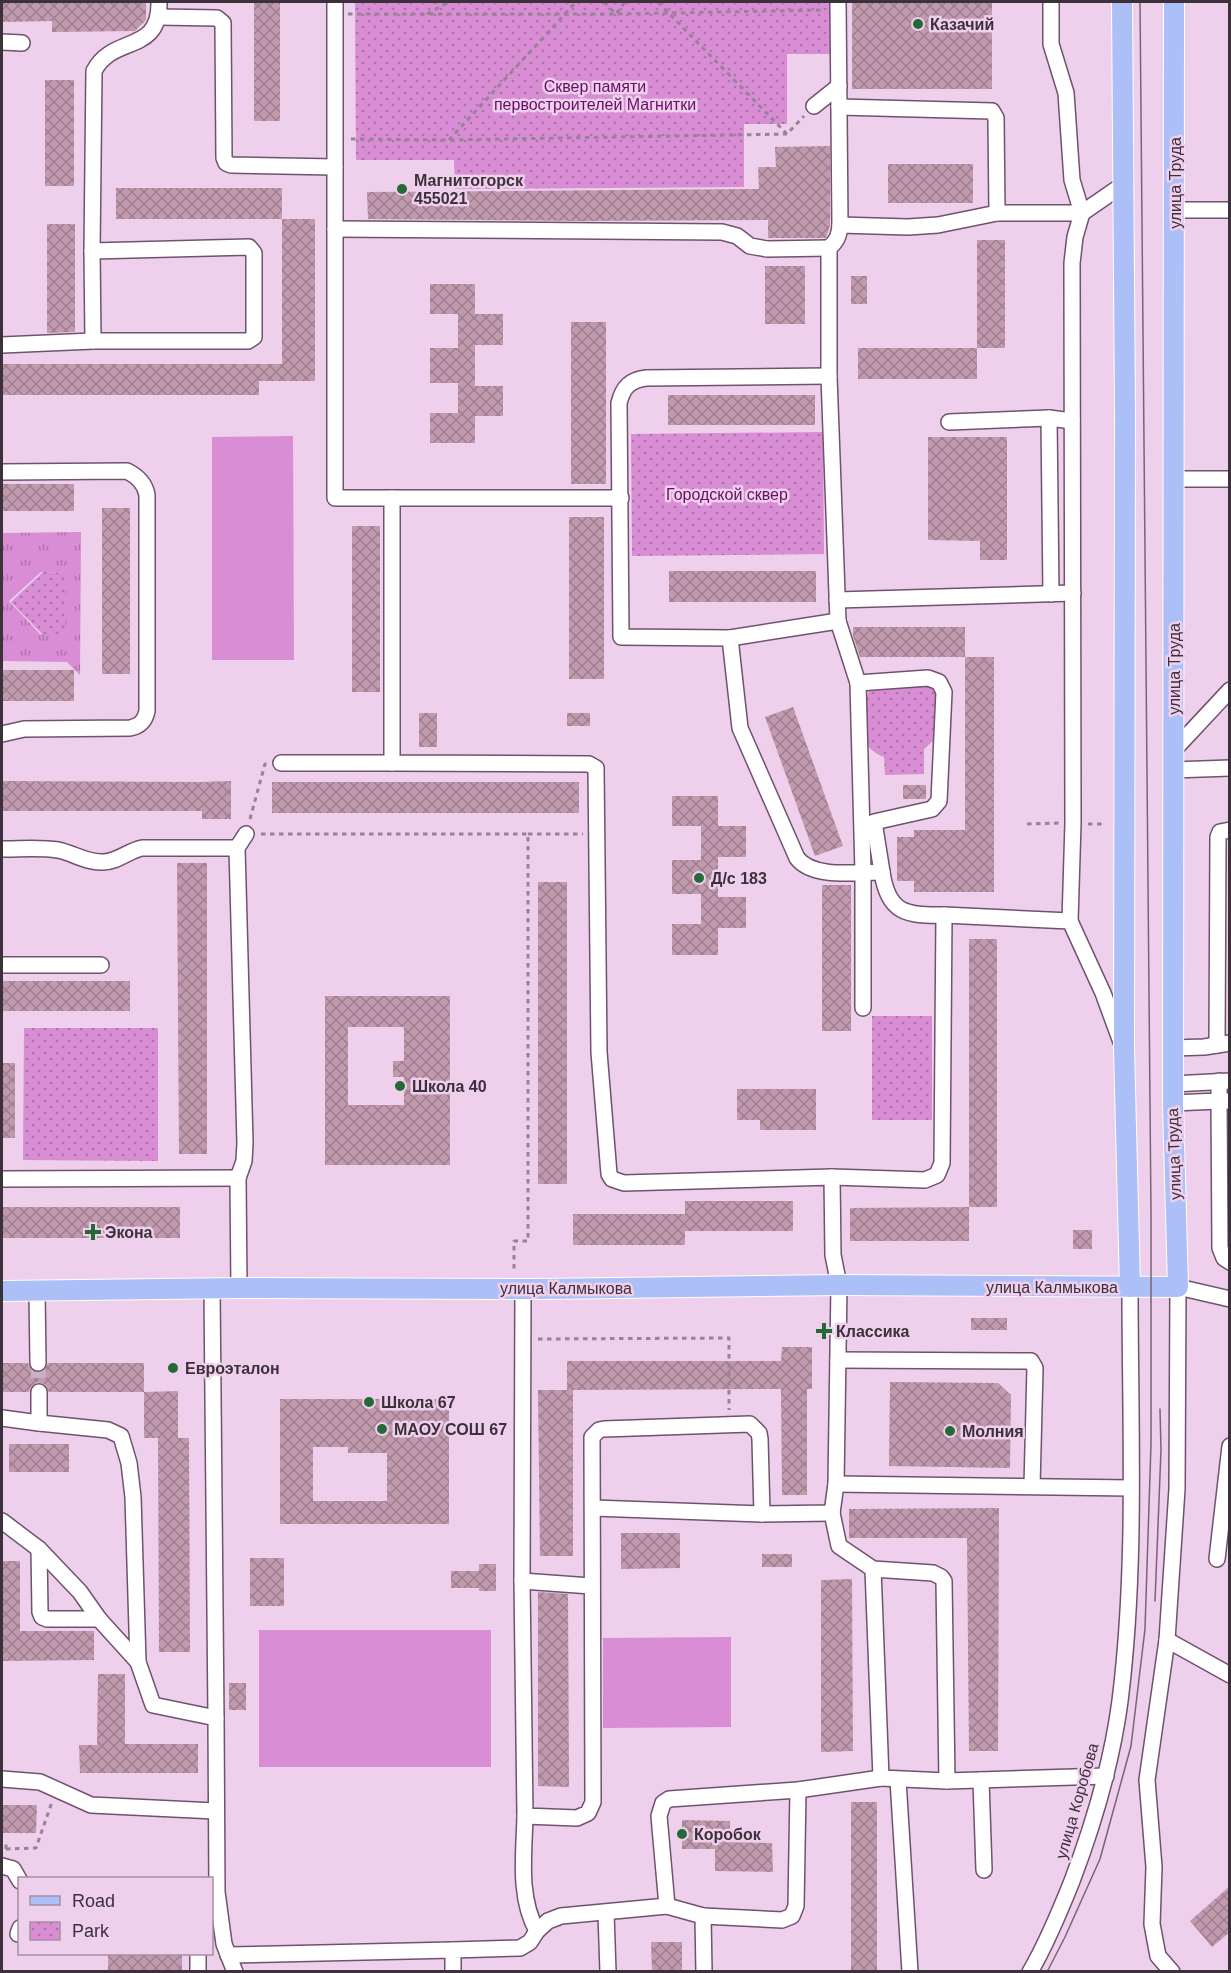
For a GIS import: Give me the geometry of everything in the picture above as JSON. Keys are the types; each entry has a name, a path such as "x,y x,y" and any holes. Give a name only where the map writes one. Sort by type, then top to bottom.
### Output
{"main road":[{"path":"1122,2 1124,1048 1130,1287 1178,1287"},
{"name":"улица Труда","path":"1174,2 1173,1093 1178,1287"},
{"name":"улица Калмыкова","path":"2,1291 239,1288 540,1289 838,1285 1130,1287"}],"street":[{"path":"1051,2 1052,44 1066,93 1072,180 1082,213 1071,262 1073,823 1070,921 1103,993 1124,1048"},
{"path":"335,229 722,232 737,236 750,246 767,249 828,248 839,236 840,225 838,6"},
{"path":"335,8 335,498 621,498"},
{"path":"93,341 94,71 99,60 107,54 145,37 154,28 159,9 217,18 223,23 224,158 226,163 231,165 335,167"},
{"path":"2,42 22,43"},
{"path":"814,106 839,86"},
{"path":"839,107 992,111 996,117 997,213"},
{"path":"840,225 938,225 997,213 1082,213 1124,184"},
{"path":"1175,210 1230,210"},
{"path":"2,345 93,341 251,341 255,334 254,253 252,248 246,246 92,250"},
{"path":"828,248 828,376 837,621 858,683 863,872 863,1008"},
{"path":"828,376 646,378 636,379 627,385 621,393 619,403 621,638 730,638 837,621"},
{"path":"949,422 1048,418 1071,421"},
{"path":"1048,418 1051,594"},
{"path":"2,472 127,471 142,482 147,495 147,711 142,723 130,728 24,729 2,734"},
{"path":"1174,479 1230,479"},
{"path":"392,498 392,763"},
{"path":"837,600 1073,593"},
{"path":"730,638 740,728 797,858 802,864 817,872 882,872"},
{"path":"858,683 928,678 939,682 944,692 939,801 932,808 874,822"},
{"path":"1173,760 1230,690"},
{"path":"1173,760 1230,768"},
{"path":"281,763 592,765 596,771 599,1052 608,1167 612,1179 624,1183 832,1177 925,1180 937,1175 940,1170 944,915"},
{"path":"861,799 874,822 884,888 895,906 905,912 917,915 1070,921"},
{"path":"1173,1048 1223,1044 1218,837 1221,832 1230,830"},
{"path":"239,1288 238,1178 244,1161 245,1143 237,848 246,834"},
{"path":"2,849 55,849 102,863 142,848 237,848"},
{"path":"2,965 100,965"},
{"path":"1173,1093 1224,1081 1220,1248 1224,1258 1230,1262"},
{"path":"1173,1093 1224,1101"},
{"path":"832,1177 833,1255 838,1285 836,1484 832,1513 841,1548 873,1569 933,1573 944,1581 947,1781"},
{"path":"2,1179 238,1178"},
{"path":"836,1484 1131,1488 1130,1287"},
{"path":"1172,1971 1158,1956 1152,1924 1154,1867 1147,1780 1167,1640 1177,1489 1178,1287 1230,1299"},
{"path":"519,1288 523,1339 524,1893 537,1931"},
{"path":"212,1289 216,1718 215,1920 235,1971"},
{"path":"38,1291 38,1363"},
{"path":"837,1360 1031,1361 1035,1368 1032,1486"},
{"path":"39,1392 39,1424"},
{"path":"2,1418 108,1430 115,1432 124,1442 133,1497 138,1662 153,1705 216,1718"},
{"path":"525,1816 577,1818 583,1817 592,1808 592,1437 599,1430 750,1424 759,1433 762,1514"},
{"path":"1217,1559 1230,1446"},
{"name":"улица Коробова","path":"1030,1971 1063,1905 1082,1855 1106,1776 1120,1703 1128,1630 1131,1488"},
{"path":"593,1508 762,1514 832,1513"},
{"path":"2,1521 39,1549 80,1592 99,1619 138,1662"},
{"path":"39,1549 42,1617 99,1619"},
{"path":"873,1569 881,1778"},
{"path":"522,1581 591,1586"},
{"path":"1167,1640 1230,1675"},
{"path":"667,1906 659,1816 663,1803 675,1797 798,1790 881,1778 947,1781 1106,1776"},
{"path":"2,1779 40,1782 83,1802 99,1806 215,1811"},
{"path":"898,1780 910,1971"},
{"path":"981,1780 984,1870"},
{"path":"228,1955 520,1948 530,1942 537,1931 548,1921 561,1916 667,1906 703,1916 782,1920 792,1916 796,1906 798,1790"},
{"path":"2,1866 13,1869 18,1878"},
{"path":"606,1913 608,1971"},
{"path":"703,1916 704,1971"},
{"path":"453,1950 453,1971"},
{"path":"198,1955 198,1971"}],"path":[{"path":"425,14 449,2"},
{"path":"449,140 576,2"},
{"path":"604,2 616,14"},
{"path":"616,14 625,2"},
{"path":"658,2 787,134"},
{"path":"335,8 425,14 616,14 838,6"},
{"path":"335,139 449,140 787,134 814,106"},
{"path":"281,763 265,764 246,834 597,834"},
{"path":"519,1288 514,1241 528,1241 528,834"},
{"path":"523,1339 729,1338 729,1424"},
{"path":"6,1849 36,1848 56,1789"}],"green space":[{"name":"Сквер памяти первостроителей Магнитки","path":"355,2 836,2 836,54 787,54 787,124 744,124 744,187 455,189 454,160 356,160"},
{"name":"Городской сквер","path":"823,432 824,554 632,556 631,434"},
{"path":"293,436 294,660 212,660 212,437"},
{"path":"81,532 80,675 67,662 2,661 2,533","holes":["41,572 65,573 65,634 40,634 9,601"]},
{"path":"43,572 66,573 65,634 42,634 11,602"},
{"path":"886,686 925,686 938,691 936,738 924,749 924,774 885,775 884,757 867,745 862,729 862,719 869,690"},
{"path":"872,1016 932,1016 932,1120 872,1120"},
{"path":"24,1028 158,1028 158,1161 23,1160"},
{"path":"259,1630 491,1630 491,1767 259,1767"},
{"path":"731,1637 731,1727 603,1728 603,1638"}],"building":[{"path":"2,2 146,2 146,20 135,31 52,32 52,21 2,22"},
{"path":"254,2 280,2 280,121 254,121"},
{"path":"852,2 992,2 992,89 852,89"},
{"path":"45,80 74,80 74,186 45,186"},
{"path":"830,146 830,225 826,238 768,238 768,220 368,219 367,192 759,189 758,167 776,167 775,147"},
{"path":"888,164 973,164 973,203 888,203"},
{"path":"116,188 282,188 282,219 116,219"},
{"path":"282,219 315,219 315,381 259,381 259,395 2,395 2,364 282,364"},
{"path":"47,224 75,224 75,332 47,333"},
{"path":"977,240 1005,240 1005,348 977,348"},
{"path":"765,266 805,266 805,324 765,324"},
{"path":"851,276 867,276 867,304 851,304"},
{"path":"430,284 475,284 475,314 503,314 503,345 475,345 475,386 503,386 503,416 475,416 475,443 430,443 430,413 458,413 458,383 430,383 430,348 458,348 458,314 430,314"},
{"path":"571,322 606,322 606,484 571,484"},
{"path":"858,348 977,348 977,379 858,379"},
{"path":"668,395 815,395 815,425 668,425"},
{"path":"928,437 1007,437 1007,560 980,560 980,541 928,540"},
{"path":"2,484 74,484 74,511 2,511"},
{"path":"102,508 130,508 130,674 102,674"},
{"path":"569,517 604,517 604,679 569,679"},
{"path":"352,526 380,526 380,692 352,692"},
{"path":"669,571 816,571 816,602 669,602"},
{"path":"853,627 965,627 965,657 860,657 853,636"},
{"path":"965,657 994,657 994,892 914,892 914,881 897,881 897,837 914,837 914,830 965,830"},
{"path":"2,670 74,670 74,701 2,701"},
{"path":"793,707 843,846 815,856 765,717"},
{"path":"419,713 437,713 437,747 419,747"},
{"path":"567,713 590,713 590,726 567,726"},
{"path":"2,781 231,781 231,819 202,819 202,811 2,811"},
{"path":"272,782 579,782 579,813 272,813"},
{"path":"903,785 926,785 926,799 903,799"},
{"path":"672,796 718,796 718,826 746,826 746,857 718,857 718,897 746,897 746,928 718,928 718,955 672,955 672,924 701,924 701,894 672,894 672,860 701,860 701,826 672,826"},
{"path":"177,863 207,863 207,1154 179,1154"},
{"path":"538,882 567,882 567,1184 538,1184"},
{"path":"822,885 851,885 851,1031 822,1031"},
{"path":"969,939 997,939 997,1207 969,1207"},
{"path":"2,981 130,981 130,1011 2,1011"},
{"path":"325,996 450,996 450,1165 325,1165","holes":["348,1027 404,1027 404,1061 393,1061 393,1077 404,1077 404,1105 348,1105"]},
{"path":"2,1063 15,1063 15,1138 2,1138"},
{"path":"737,1089 816,1089 816,1130 760,1130 760,1120 737,1120"},
{"path":"685,1201 793,1201 793,1231 685,1231 685,1245 573,1245 573,1214 685,1214"},
{"path":"2,1207 180,1207 180,1238 2,1238"},
{"path":"969,1207 969,1241 850,1241 850,1208"},
{"path":"1073,1230 1092,1230 1092,1249 1073,1249"},
{"path":"971,1318 1007,1318 1007,1330 971,1330"},
{"path":"782,1347 812,1347 812,1389 807,1389 807,1495 782,1495 781,1389 573,1390 573,1556 540,1556 538,1390 567,1390 567,1361 781,1361"},
{"path":"2,1363 28,1363 30,1368 38,1373 43,1371 48,1363 144,1363 144,1392 49,1392 44,1384 38,1382 31,1387 29,1392 2,1392"},
{"name":"Молния","path":"890,1382 998,1383 1011,1395 1010,1468 889,1466"},
{"path":"178,1391 178,1438 189,1438 190,1652 159,1652 158,1438 144,1438 144,1392"},
{"path":"280,1399 449,1399 449,1524 280,1524","holes":["313,1447 348,1447 348,1453 387,1453 387,1501 313,1501"]},
{"path":"9,1444 69,1444 69,1472 9,1472"},
{"path":"999,1508 998,1751 969,1751 967,1538 849,1538 849,1509"},
{"path":"621,1533 680,1533 680,1568 621,1569"},
{"path":"762,1554 792,1554 792,1567 762,1567"},
{"path":"250,1558 284,1558 284,1606 250,1606"},
{"path":"2,1561 20,1561 20,1631 94,1631 94,1660 2,1661"},
{"path":"479,1564 496,1564 496,1591 479,1591 479,1588 451,1588 451,1571 479,1571"},
{"path":"852,1579 853,1751 821,1752 821,1580"},
{"path":"538,1592 568,1594 569,1787 538,1786"},
{"path":"98,1674 125,1674 125,1744 198,1744 198,1773 80,1773 79,1745 97,1745"},
{"path":"229,1683 246,1683 246,1710 229,1710"},
{"path":"851,1802 877,1802 877,1971 851,1971"},
{"path":"2,1805 37,1805 36,1833 2,1833"},
{"path":"682,1820 730,1821 730,1842 772,1843 773,1872 715,1871 715,1849 682,1849"},
{"path":"1230,1886 1230,1932 1212,1947 1190,1921"},
{"path":"651,1942 682,1942 682,1971 652,1971"},
{"path":"108,1955 182,1955 182,1971 108,1971"}],"tunnel":[{"path":"38,1363 39,1392"}],"tram line":[{"path":"1047,1972 1100,1859 1131,1746 1145,1629 1151,1444 1151,1213 1140,2"},
{"path":"1155,1601 1161,1450 1160,1409"}],"place":[{"name":"Казачий","path":"918,24"},
{"name":"Магнитогорск 455021","path":"402,189"},
{"name":"Д/с 183","path":"699,878"},
{"name":"Школа 40","path":"400,1086"},
{"name":"Экона","path":"93,1232"},
{"name":"Классика","path":"824,1331"},
{"name":"Евроэталон","path":"173,1368"},
{"name":"Школа 67","path":"369,1402"},
{"name":"МАОУ СОШ 67","path":"382,1429"},
{"name":"Молния","path":"950,1431"},
{"name":"Коробок","path":"682,1834"}]}
